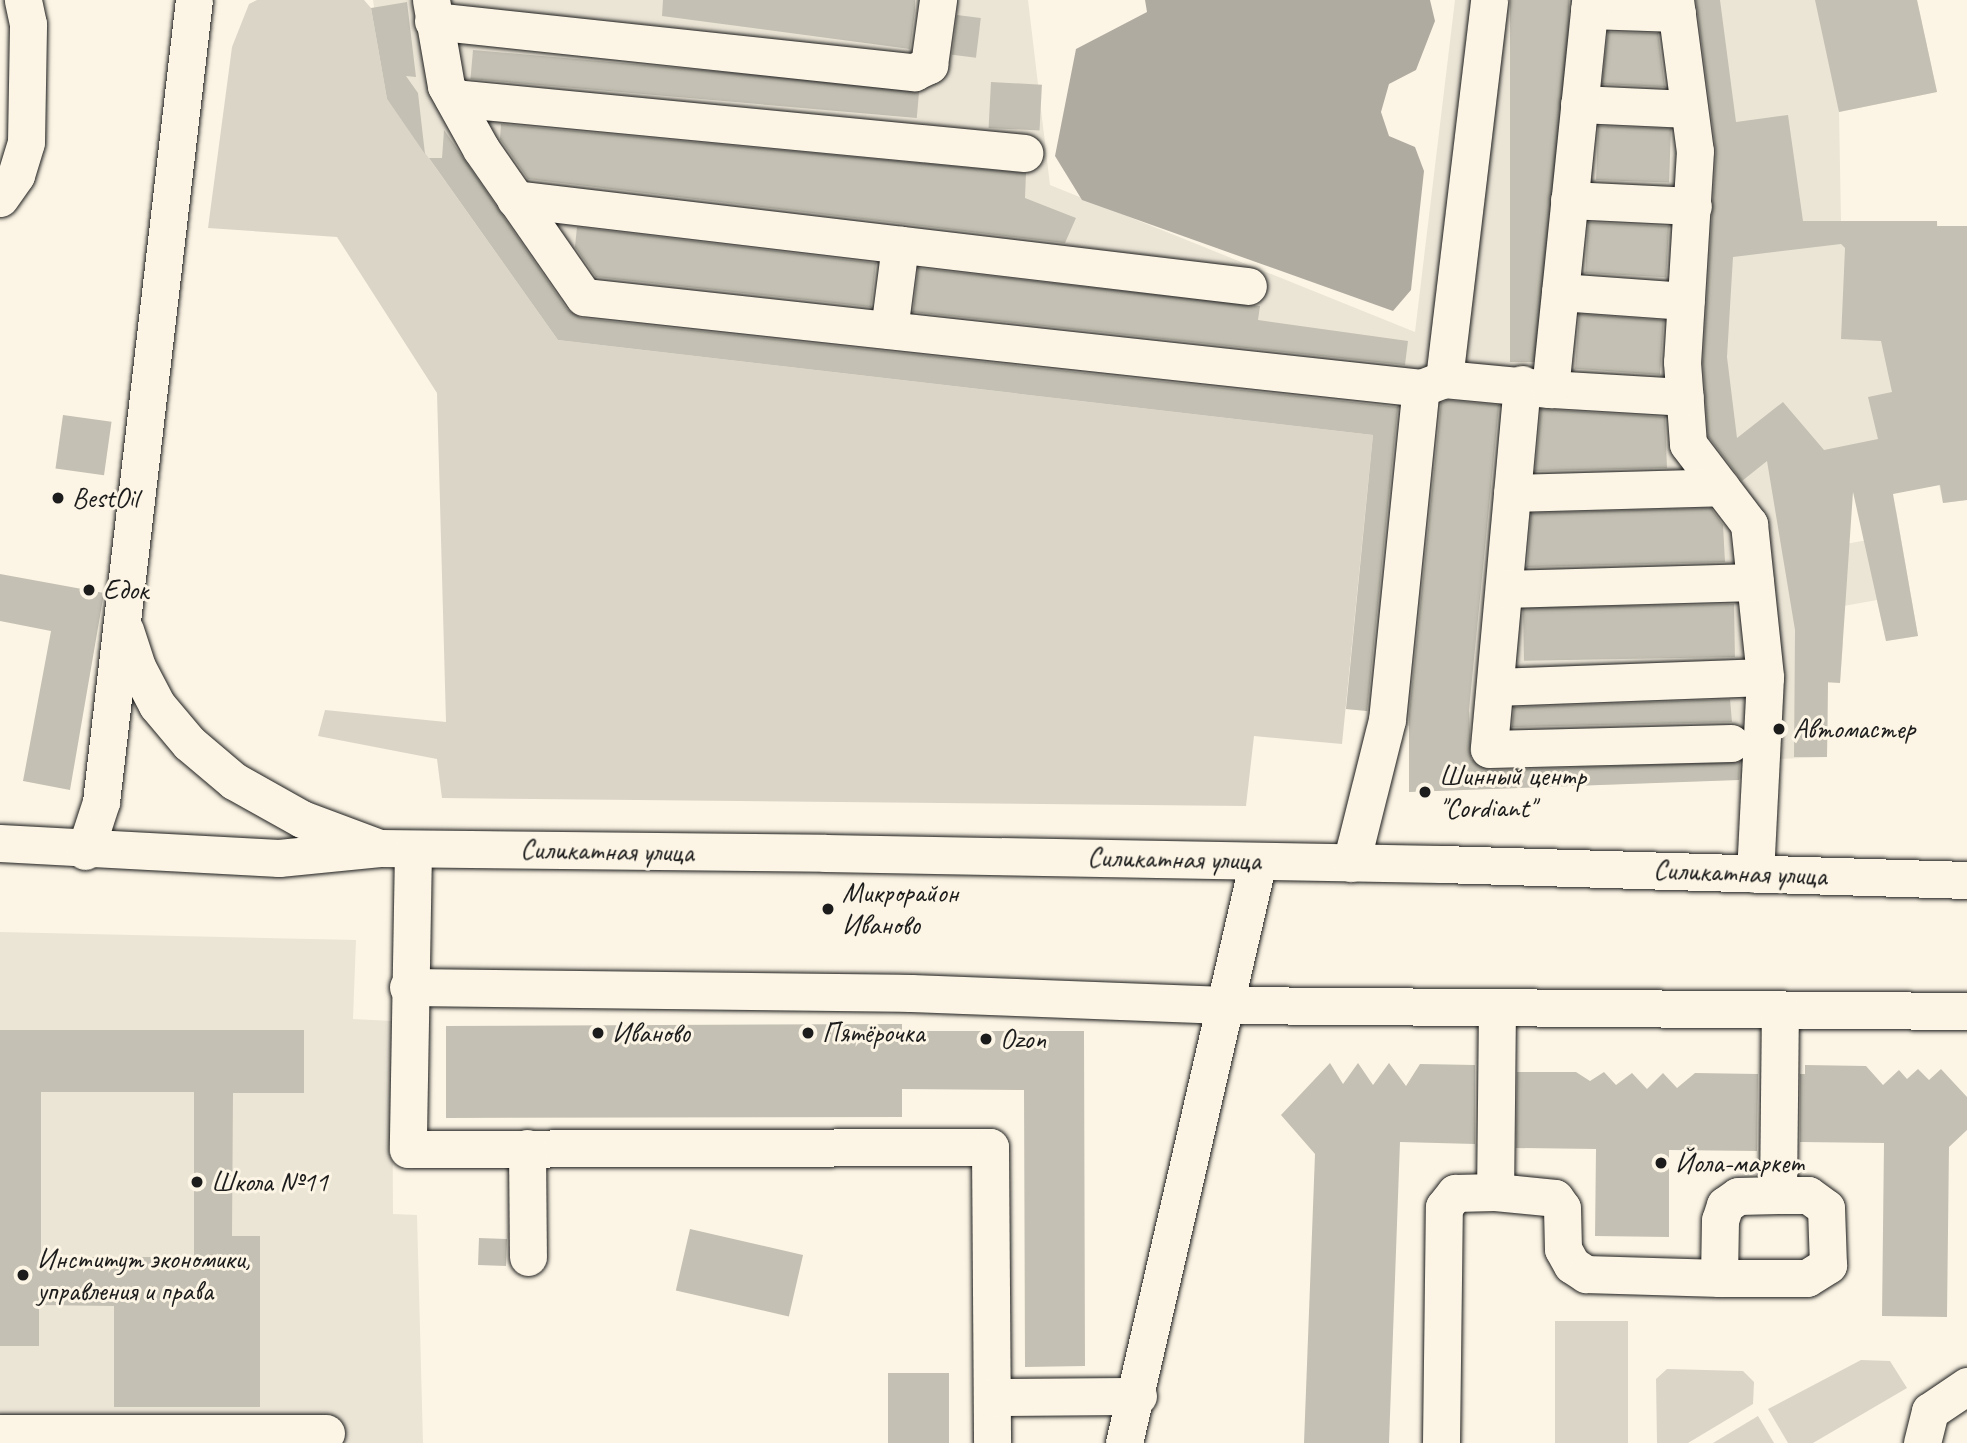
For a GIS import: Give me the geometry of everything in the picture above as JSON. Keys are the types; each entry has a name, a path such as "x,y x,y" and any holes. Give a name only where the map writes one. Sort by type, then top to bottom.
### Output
{"street":[{"path":"0,198 16,175 26,142 28,24 23,0"},
{"path":"85,851 101,802 194,0"},
{"path":"938,0 929,65 914,72 432,10 453,98 515,199 584,297 889,331 1432,383 1536,386 1685,397"},
{"path":"1351,863 1387,720 1432,383 1489,0"},
{"path":"1731,743 1489,748 1513,493 1560,292 1590,5 1676,7 1695,151 1686,301 1685,397 1688,444 1749,524 1765,677 1755,874"},
{"path":"453,98 1024,153"},
{"path":"1579,104 1689,109"},
{"path":"515,199 1248,286"},
{"path":"1569,200 1693,206"},
{"path":"889,331 900,245"},
{"path":"1560,292 1686,301"},
{"path":"1513,493 1721,486"},
{"path":"1504,589 1755,582"},
{"path":"123,622 137,667 157,705 189,743 234,781 302,818 396,849"},
{"path":"1494,687 1765,677"},
{"path":"0,843 85,851 279,859 396,849"},
{"path":"396,849 408,987 408,1149 990,1147 992,1443"},
{"name":"Силикатная улица","path":"396,849 1258,861 1967,880"},
{"path":"1124,1443 1138,1396 1258,861"},
{"path":"408,987 911,993 1225,1004 1967,1011"},
{"path":"1496,1192 1497,1007"},
{"path":"1778,1195 1780,1010"},
{"path":"527,1148 528,1257"},
{"path":"1441,1443 1444,1207 1455,1193 1496,1192 1555,1198 1562,1208 1563,1249 1572,1265 1586,1275 1719,1278 1807,1278 1828,1265 1826,1208 1808,1195 1738,1196 1725,1205 1720,1220 1719,1278"},
{"path":"1922,1443 1930,1411 1967,1386"},
{"path":"992,1397 1138,1396"},
{"path":"0,1433 326,1433"}],"shaded area":[{"path":"257,0 364,0 371,8 387,99 558,340 1373,435 1342,744 1254,736 1246,806 442,798 437,759 318,736 325,710 446,722 437,393 337,237 208,228 232,47 249,4"},
{"path":"373,0 1028,0 1050,185 1415,332 1455,0 1917,0 1937,92 1839,112 1841,221 1937,221 1967,500 1943,503 1939,485 1838,481 1829,547 1873,539 1870,515 1896,510 1918,636 1886,641 1877,600 1827,609 1832,641 1843,642 1840,683 1828,683 1827,757 1777,759 1752,779 1409,792 1409,726 1369,711 1346,709 1373,435 558,340 387,99"},
{"path":"1145,0 1430,0 1435,21 1416,70 1389,84 1381,112 1389,136 1415,147 1424,171 1411,290 1393,311 1082,200 1055,156 1076,49 1147,12"},
{"name":"Школа №11","path":"0,932 356,940 353,1019 392,1021 393,1214 417,1215 423,1443 0,1443"},
{"path":"1555,1321 1628,1321 1628,1443 1555,1443"},
{"path":"1861,1360 1890,1361 1907,1388 1813,1443 1788,1443 1768,1409"},
{"path":"1667,1369 1743,1371 1754,1382 1753,1404 1688,1443 1657,1443 1656,1379"},
{"path":"1758,1416 1774,1443 1713,1443"}],"building":[{"path":"663,0 915,0 915,10 910,49 662,16"},
{"path":"1510,0 1569,0 1569,362 1510,362"},
{"path":"1696,0 1720,0 1736,122 1788,115 1803,221 1937,221 1937,226 1967,226 1967,500 1943,503 1940,485 1893,494 1918,636 1886,641 1853,492 1840,683 1828,682 1827,757 1794,757 1795,630 1767,461 1742,481 1708,436 1703,362 1716,152","holes":["1841,244 1845,248 1841,339 1881,341 1892,392 1868,397 1878,439 1824,450 1783,402 1737,438 1727,357 1733,257"]},
{"path":"1815,0 1917,0 1937,92 1839,112"},
{"path":"407,2 416,77 406,76 418,93 425,154 387,99 371,8"},
{"path":"957,15 981,18 976,58 952,55"},
{"path":"1608,32 1658,33 1665,87 1602,84"},
{"path":"473,50 919,89 917,118 470,79"},
{"path":"991,82 1042,85 1040,131 989,128"},
{"path":"501,124 1026,173 1025,198 1076,218 1065,243 528,179 500,139"},
{"path":"1598,126 1671,129 1669,183 1596,180"},
{"path":"444,130 567,309 581,318 1398,407 1367,711 1346,709 1373,435 558,340 429,158 442,158"},
{"path":"1588,222 1669,226 1666,277 1585,273"},
{"path":"577,227 876,263 871,307 596,277 575,247"},
{"path":"918,268 1260,306 1258,320 1408,341 1405,365 913,312"},
{"path":"1579,314 1664,320 1660,375 1575,369"},
{"path":"1447,400 1499,405 1469,710 1471,759 1490,770 1740,762 1739,780 1409,792 1409,715 1441,403"},
{"path":"1541,409 1665,417 1667,468 1535,471"},
{"path":"63,415 112,422 104,475 55,468"},
{"path":"1711,508 1723,525 1725,562 1527,567 1531,513"},
{"path":"0,574 104,593 70,790 23,781 51,631 0,621"},
{"path":"1734,604 1735,657 1524,661 1523,608"},
{"path":"1730,699 1732,722 1512,727 1514,707"},
{"path":"902,1024 902,1031 1084,1031 1085,1366 1025,1367 1024,1090 902,1089 902,1117 446,1118 446,1026"},
{"path":"0,1030 304,1030 304,1093 233,1093 232,1236 260,1236 260,1407 114,1407 114,1306 39,1305 39,1346 0,1346","holes":["41,1092 194,1092 194,1257 41,1257"]},
{"path":"1330,1063 1343,1084 1358,1063 1373,1085 1389,1063 1406,1086 1420,1064 1475,1065 1475,1144 1400,1142 1389,1443 1304,1443 1315,1154 1281,1115"},
{"path":"1805,1065 1866,1066 1883,1085 1899,1070 1907,1079 1918,1069 1929,1080 1941,1069 1967,1097 1967,1130 1949,1147 1947,1317 1882,1316 1884,1143 1800,1142 1800,1074 1805,1074"},
{"path":"1517,1072 1576,1072 1590,1081 1604,1072 1616,1085 1632,1073 1647,1089 1663,1073 1677,1088 1695,1073 1758,1074 1757,1151 1669,1150 1669,1237 1595,1236 1596,1149 1516,1148"},
{"path":"690,1229 803,1255 789,1316 676,1290"},
{"path":"479,1238 507,1239 506,1266 478,1265"},
{"path":"888,1373 949,1373 949,1443 888,1443"}],"place":[{"name":"BestOil","path":"58,498"},
{"name":"Едок","path":"89,590"},
{"name":"Автомастер","path":"1779,729"},
{"name":"Шинный центр \"Cordiant\"","path":"1425,792"},
{"name":"Микрорайон Иваново","path":"828,909"},
{"name":"Иваново","path":"598,1033"},
{"name":"Пятёрочка","path":"808,1033"},
{"name":"Ozon","path":"986,1039"},
{"name":"Йола-маркет","path":"1661,1163"},
{"name":"Школа №11","path":"197,1182"},
{"name":"Институт экономики, управления и права","path":"23,1275"}]}
